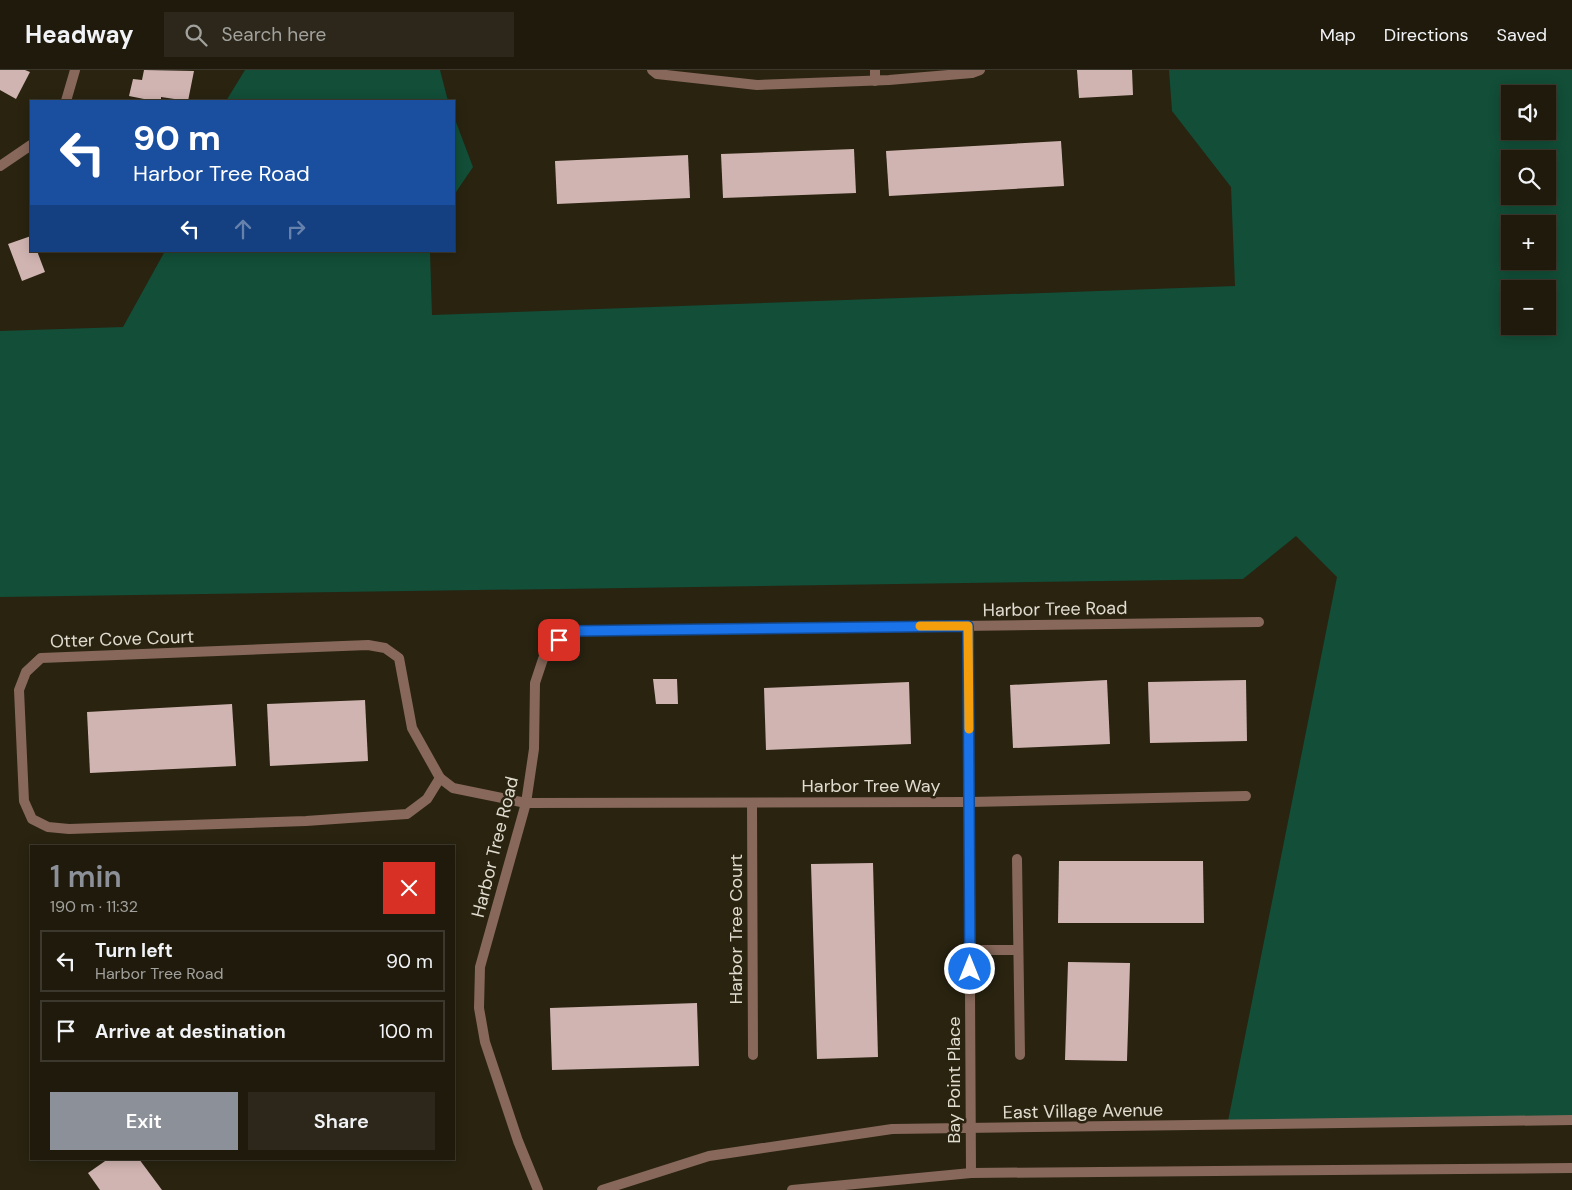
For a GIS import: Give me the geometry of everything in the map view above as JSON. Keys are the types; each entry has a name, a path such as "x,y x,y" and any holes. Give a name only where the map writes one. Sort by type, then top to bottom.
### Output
{"street":[{"path":"66,100 75,70"},
{"path":"652,70 657,74 757,86 875,81 972,73 980,70"},
{"path":"875,70 875,81"},
{"path":"0,166 30,146"},
{"name":"Harbor Tree Road","path":"538,1190 518,1141 485,1042 479,1008 480,967 526,803 534,749 535,683 543,659 559,640 574,631 1259,622"},
{"name":"Bay Point Place","path":"968,626 971,1173"},
{"name":"Otter Cove Court","path":"368,645 385,648 399,658 412,728 440,778 427,799 407,814 306,821 69,829 48,827 32,819 24,802 19,690 26,672 41,658 368,645"},
{"path":"440,778 452,788 526,803"},
{"name":"Harbor Tree Way","path":"526,803 970,802 1246,796"},
{"name":"Harbor Tree Court","path":"752,803 753,1055"},
{"path":"1017,859 1020,1055"},
{"path":"970,950 1018,950"},
{"name":"East Village Avenue","path":"602,1190 709,1156 892,1129 1572,1120"},
{"path":"792,1190 971,1173 1572,1168"}],"green space":[{"path":"245,70 440,70 448,100 227,100"},
{"path":"1169,70 1572,70 1572,1120 1227,1126 1337,577 1296,536 1243,579 0,597 0,331 123,327 164,252 430,252 432,315 1235,286 1231,187 1172,111"},
{"path":"455,120 473,167 455,194"}],"building":[{"path":"0,70 25,70 30,72 16,99 0,90"},
{"path":"144,70 194,71 188,100 161,97 161,100 149,100 129,96 133,79 142,80"},
{"path":"1077,70 1132,70 1133,95 1079,98"},
{"path":"1061,141 1064,186 889,196 886,151"},
{"path":"854,149 856,193 723,198 721,154"},
{"path":"688,155 690,198 557,204 555,161"},
{"path":"30,236 30,252 37,252 45,272 22,281 8,244"},
{"path":"653,679 677,679 678,704 656,704"},
{"path":"1107,680 1110,744 1013,748 1010,685"},
{"path":"1246,680 1247,741 1150,743 1148,682"},
{"path":"909,682 911,744 766,750 764,688"},
{"path":"365,700 368,761 270,766 267,704"},
{"path":"232,704 236,766 90,773 87,712"},
{"path":"1059,861 1203,861 1204,923 1058,923"},
{"path":"873,863 878,1057 817,1059 811,864"},
{"path":"1068,962 1130,963 1127,1061 1065,1060"},
{"path":"697,1003 699,1066 552,1070 550,1008"},
{"path":"107,1160 140,1160 162,1190 100,1190 88,1173"}],"slow traffic":[{"path":"920,626 968,626 969,729"}],"route":[{"path":"559,640 574,631 968,626 970,969"}]}
